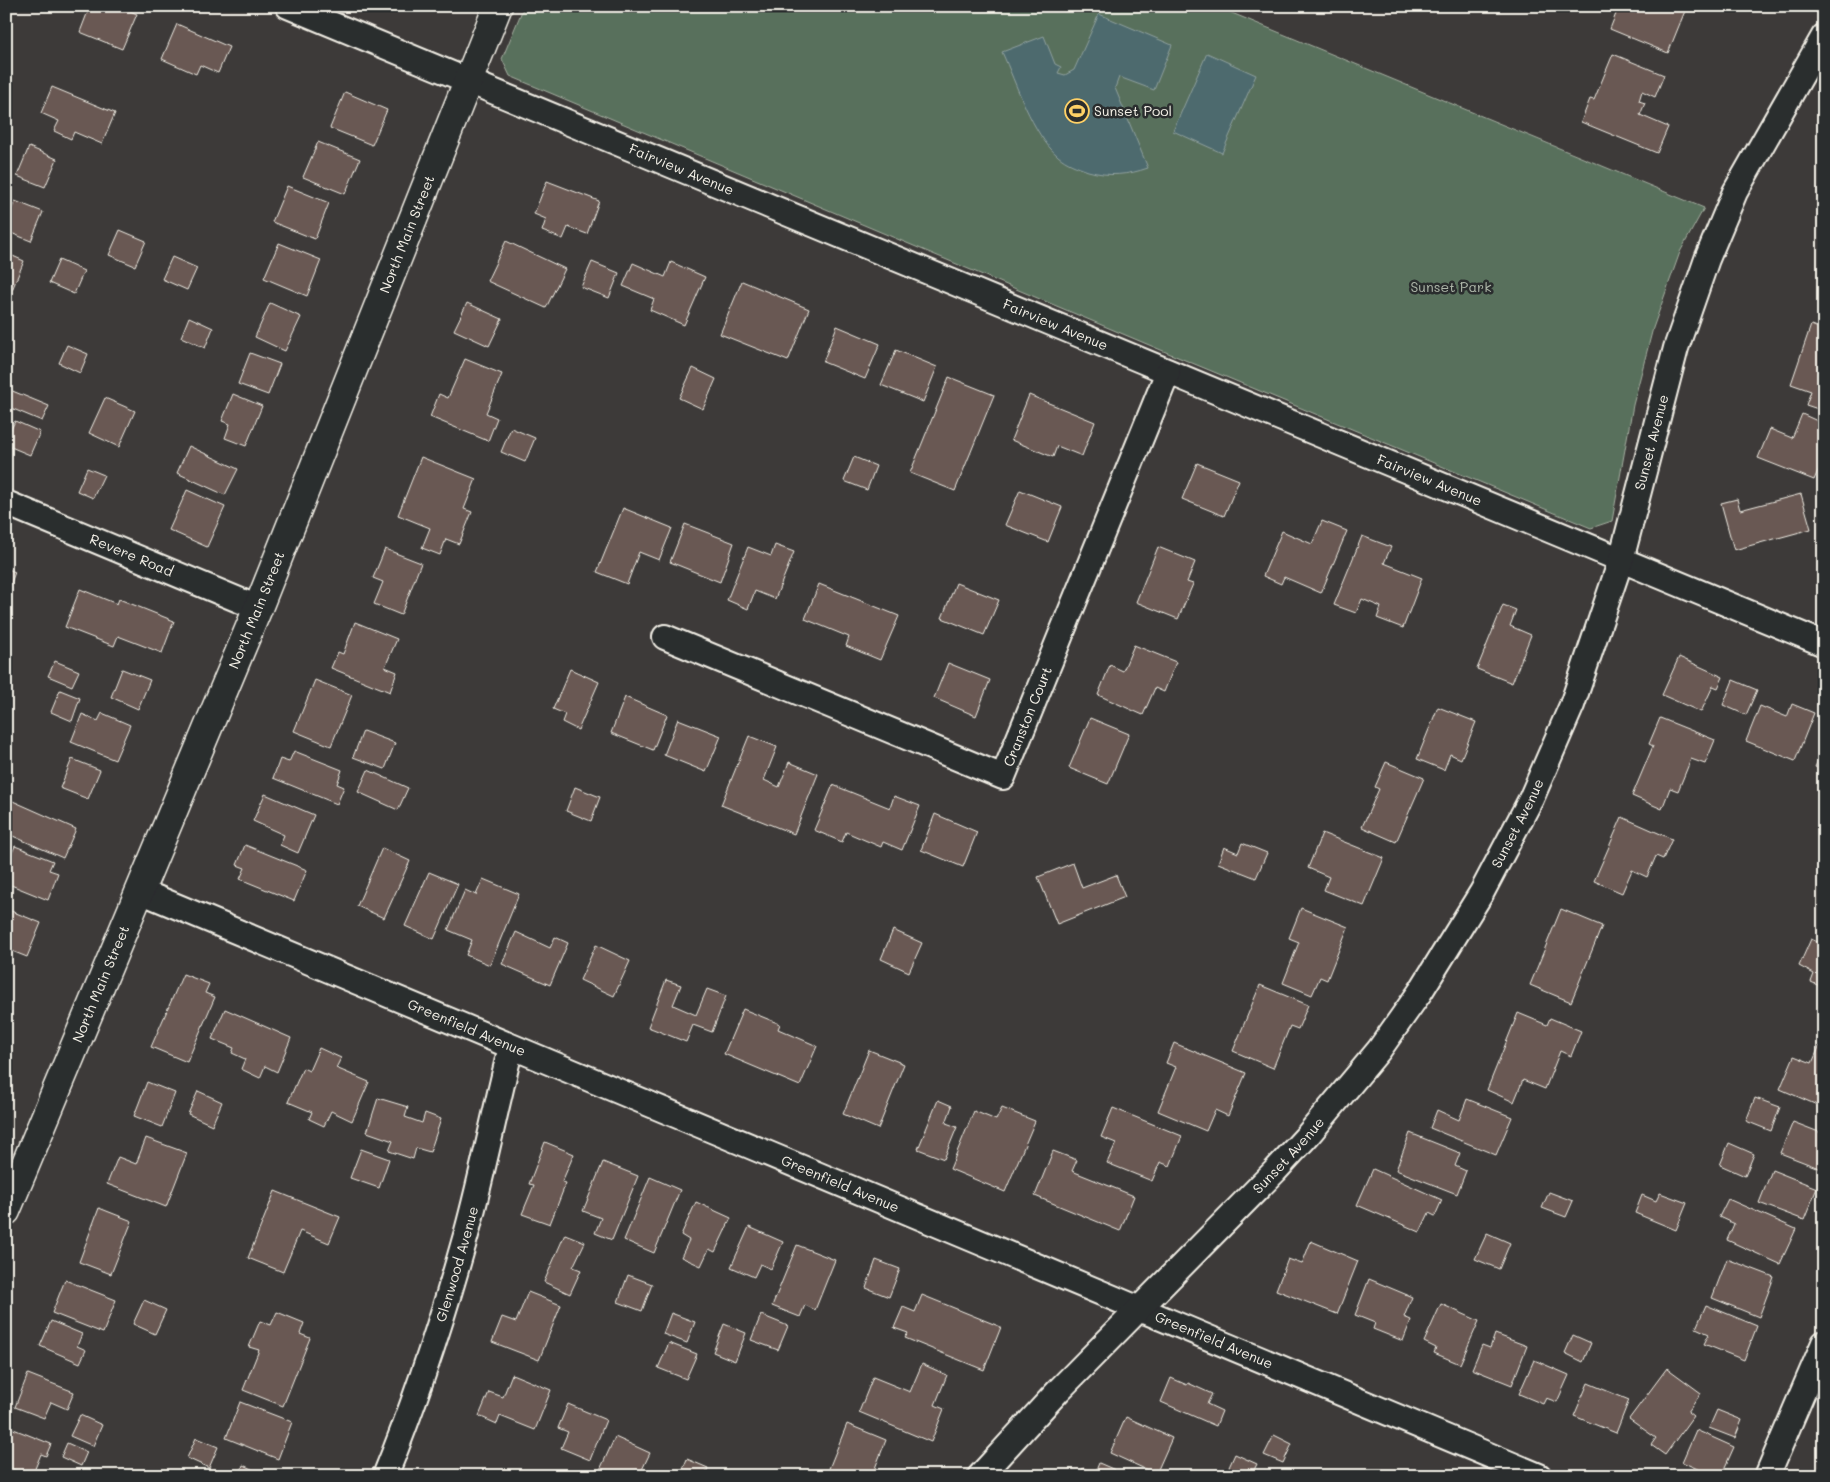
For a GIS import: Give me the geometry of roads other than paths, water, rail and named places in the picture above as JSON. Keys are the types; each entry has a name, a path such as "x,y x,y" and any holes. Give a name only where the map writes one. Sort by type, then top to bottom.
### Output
{"street":[{"name":"Fairview Avenue","path":"288,6 1824,644"},
{"name":"North Main Street","path":"6,1211 14,1170 140,891 258,608 498,6"},
{"name":"Sunset Avenue","path":"980,1476 1059,1390 1275,1171 1308,1135 1379,1050 1420,992 1482,892 1531,799 1572,705 1621,560 1676,348 1707,259 1735,192 1824,36"},
{"name":"Cranston Court","path":"665,637 1003,778 1168,372"},
{"name":"Revere Road","path":"6,503 258,608"},
{"name":"Greenfield Avenue","path":"140,891 1138,1308 1532,1475"},
{"name":"Glenwood Avenue","path":"385,1476 409,1418 466,1234 510,1047"},
{"path":"1767,1476 1824,1343"}],"water":[{"name":"Sunset Pool","path":"1099,14 1172,45 1154,90 1119,77 1115,88 1148,168 1133,172 1111,175 1096,173 1072,165 1058,156 1040,135 1033,122 1002,52 1044,36 1055,64 1061,67 1058,73 1065,75 1074,70"},
{"path":"1207,53 1256,75 1222,153 1173,131"}],"place":[{"name":"Sunset Pool","path":"1077,111"}],"park label":[{"name":"Sunset Park","path":"1451,287"}]}
